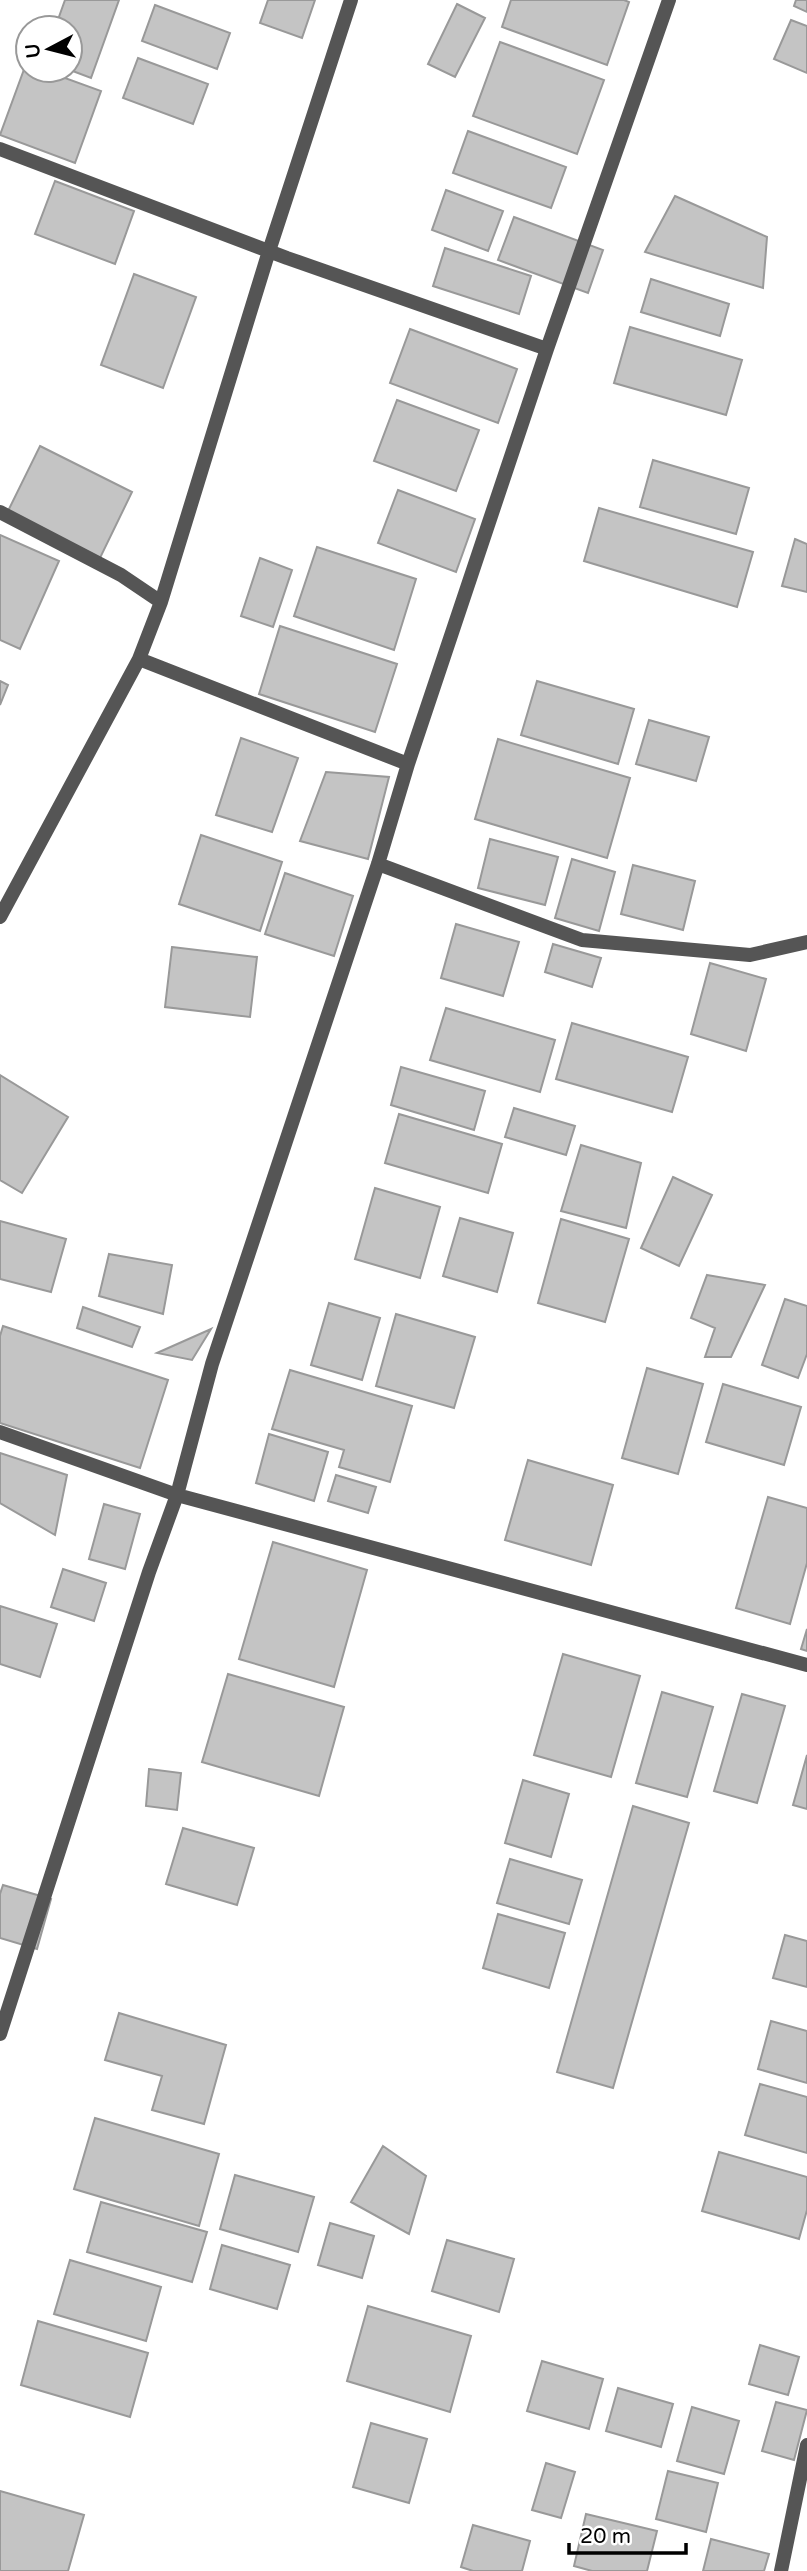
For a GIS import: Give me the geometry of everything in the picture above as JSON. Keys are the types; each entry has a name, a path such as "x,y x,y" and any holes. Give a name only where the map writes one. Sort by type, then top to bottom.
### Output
{"street":[{"path":"0,916 139,659 161,602 269,251 351,0"},
{"path":"0,2034 149,1572 177,1495 212,1364 379,864 408,764 547,349 669,0"},
{"path":"0,149 287,258 547,349"},
{"path":"0,512 121,575 161,602"},
{"path":"139,659 408,764"},
{"path":"379,864 582,940 750,956 807,942"},
{"path":"0,1432 177,1495 807,1665"},
{"path":"781,2571 807,2445"}],"building":[{"path":"65,0 119,0 91,78 84,75 84,14 60,14"},
{"path":"268,0 315,0 302,38 260,23"},
{"path":"511,0 629,2 607,65 502,27"},
{"path":"796,0 807,0 807,12 794,6"},
{"path":"457,4 485,18 455,77 428,64"},
{"path":"155,5 230,33 217,69 142,41"},
{"path":"791,20 807,26 807,73 774,59"},
{"path":"500,42 604,80 577,154 473,116"},
{"path":"138,58 208,84 193,124 123,98"},
{"path":"19,84 82,84 101,91 75,163 0,135"},
{"path":"468,131 566,167 551,208 453,173"},
{"path":"55,181 134,211 115,264 35,234"},
{"path":"446,190 503,211 488,251 432,230"},
{"path":"675,196 767,237 763,288 645,252"},
{"path":"514,217 603,250 588,293 498,260"},
{"path":"445,248 531,276 519,314 433,286"},
{"path":"134,274 196,297 163,388 101,365"},
{"path":"651,279 729,304 720,336 641,312"},
{"path":"630,327 742,360 726,415 614,383"},
{"path":"410,329 517,369 498,423 390,383"},
{"path":"397,400 479,430 456,491 374,461"},
{"path":"40,446 132,492 100,558 8,511"},
{"path":"653,460 749,488 736,534 640,507"},
{"path":"398,490 475,519 456,572 378,543"},
{"path":"599,508 753,552 737,607 584,561"},
{"path":"0,535 59,561 20,649 0,640"},
{"path":"795,539 807,544 807,592 782,586"},
{"path":"317,547 416,579 394,650 294,616"},
{"path":"260,558 292,570 273,627 241,616"},
{"path":"280,626 397,664 375,732 259,694"},
{"path":"0,681 8,685 0,705"},
{"path":"537,681 634,709 618,764 521,735"},
{"path":"649,720 709,737 696,781 636,764"},
{"path":"241,738 298,758 272,832 216,815"},
{"path":"498,739 630,778 607,858 475,819"},
{"path":"326,772 389,777 368,859 300,841"},
{"path":"201,835 282,862 260,931 179,904"},
{"path":"490,839 558,857 545,905 478,888"},
{"path":"572,859 615,872 599,931 555,918"},
{"path":"633,865 695,881 683,930 621,914"},
{"path":"285,873 353,896 334,956 265,934"},
{"path":"456,924 519,942 503,996 441,978"},
{"path":"553,944 601,958 592,987 545,972"},
{"path":"172,947 257,957 250,1017 165,1007"},
{"path":"710,963 766,979 746,1051 691,1034"},
{"path":"446,1008 555,1040 540,1092 430,1060"},
{"path":"572,1023 688,1057 672,1112 556,1079"},
{"path":"401,1067 485,1091 474,1130 391,1105"},
{"path":"0,1075 68,1117 22,1193 0,1180"},
{"path":"514,1108 575,1126 566,1155 505,1137"},
{"path":"399,1114 502,1144 488,1193 385,1163"},
{"path":"581,1145 641,1163 626,1228 561,1211"},
{"path":"673,1177 712,1195 679,1266 641,1248"},
{"path":"375,1188 440,1207 420,1278 355,1259"},
{"path":"460,1218 513,1233 497,1292 443,1276"},
{"path":"561,1219 629,1239 605,1322 538,1303"},
{"path":"0,1221 66,1239 51,1292 0,1279"},
{"path":"109,1254 172,1265 163,1314 99,1296"},
{"path":"707,1275 765,1285 731,1357 705,1357 715,1328 691,1318"},
{"path":"785,1299 807,1306 807,1354 798,1378 762,1365"},
{"path":"329,1303 380,1318 362,1380 311,1365"},
{"path":"83,1307 140,1327 132,1347 77,1328"},
{"path":"396,1314 475,1337 454,1408 376,1386"},
{"path":"3,1326 168,1380 140,1468 0,1423 0,1336"},
{"path":"211,1329 192,1360 157,1353"},
{"path":"647,1368 703,1384 678,1474 622,1458"},
{"path":"290,1370 412,1406 390,1482 339,1467 344,1450 272,1429"},
{"path":"723,1384 801,1407 784,1465 706,1442"},
{"path":"269,1434 328,1452 314,1501 256,1483"},
{"path":"0,1453 67,1475 55,1535 0,1503"},
{"path":"528,1460 613,1485 591,1565 505,1540"},
{"path":"336,1475 376,1487 368,1513 328,1501"},
{"path":"768,1497 807,1508 807,1563 790,1624 736,1608"},
{"path":"104,1504 140,1514 125,1569 89,1559"},
{"path":"273,1542 367,1570 334,1687 239,1659"},
{"path":"63,1569 106,1583 94,1621 51,1607"},
{"path":"0,1606 57,1624 40,1677 0,1664"},
{"path":"807,1629 807,1651 801,1649"},
{"path":"563,1654 640,1676 611,1777 534,1755"},
{"path":"228,1674 344,1707 319,1796 202,1762"},
{"path":"662,1692 713,1707 687,1797 636,1783"},
{"path":"742,1694 785,1706 757,1803 714,1791"},
{"path":"807,1755 807,1809 793,1805"},
{"path":"149,1769 181,1773 177,1810 146,1806"},
{"path":"523,1780 569,1794 551,1857 505,1843"},
{"path":"633,1806 689,1823 613,2088 557,2072"},
{"path":"183,1828 254,1848 237,1905 166,1884"},
{"path":"510,1859 582,1880 569,1924 497,1903"},
{"path":"3,1885 51,1899 37,1949 0,1938 0,1894"},
{"path":"498,1914 565,1933 549,1988 483,1968"},
{"path":"785,1935 807,1941 807,1987 773,1978"},
{"path":"119,2013 226,2045 204,2124 152,2110 162,2076 105,2060"},
{"path":"771,2021 807,2031 807,2083 758,2069"},
{"path":"760,2084 807,2097 807,2153 745,2135"},
{"path":"95,2118 219,2154 199,2226 74,2189"},
{"path":"383,2146 426,2176 409,2234 351,2202"},
{"path":"719,2152 807,2177 807,2210 799,2239 702,2211"},
{"path":"235,2175 314,2197 298,2252 220,2229"},
{"path":"101,2202 207,2232 192,2282 87,2252"},
{"path":"330,2223 374,2236 362,2278 318,2265"},
{"path":"447,2240 514,2259 499,2312 432,2291"},
{"path":"222,2245 290,2265 277,2309 210,2289"},
{"path":"70,2260 161,2287 146,2341 54,2314"},
{"path":"368,2306 471,2336 450,2412 347,2381"},
{"path":"38,2321 148,2353 130,2417 21,2385"},
{"path":"760,2345 799,2357 788,2395 749,2384"},
{"path":"542,2361 603,2379 589,2429 527,2411"},
{"path":"618,2388 673,2404 661,2447 606,2431"},
{"path":"776,2402 807,2410 794,2460 762,2451"},
{"path":"692,2407 739,2421 724,2474 677,2461"},
{"path":"371,2423 427,2439 409,2503 353,2487"},
{"path":"546,2463 575,2472 561,2518 532,2510"},
{"path":"668,2471 718,2483 706,2532 656,2519"},
{"path":"0,2491 84,2515 68,2571 0,2571"},
{"path":"586,2514 657,2531 647,2571 592,2571 574,2566"},
{"path":"473,2525 530,2541 522,2571 473,2571 461,2567"},
{"path":"711,2539 769,2554 764,2571 703,2571"}]}
